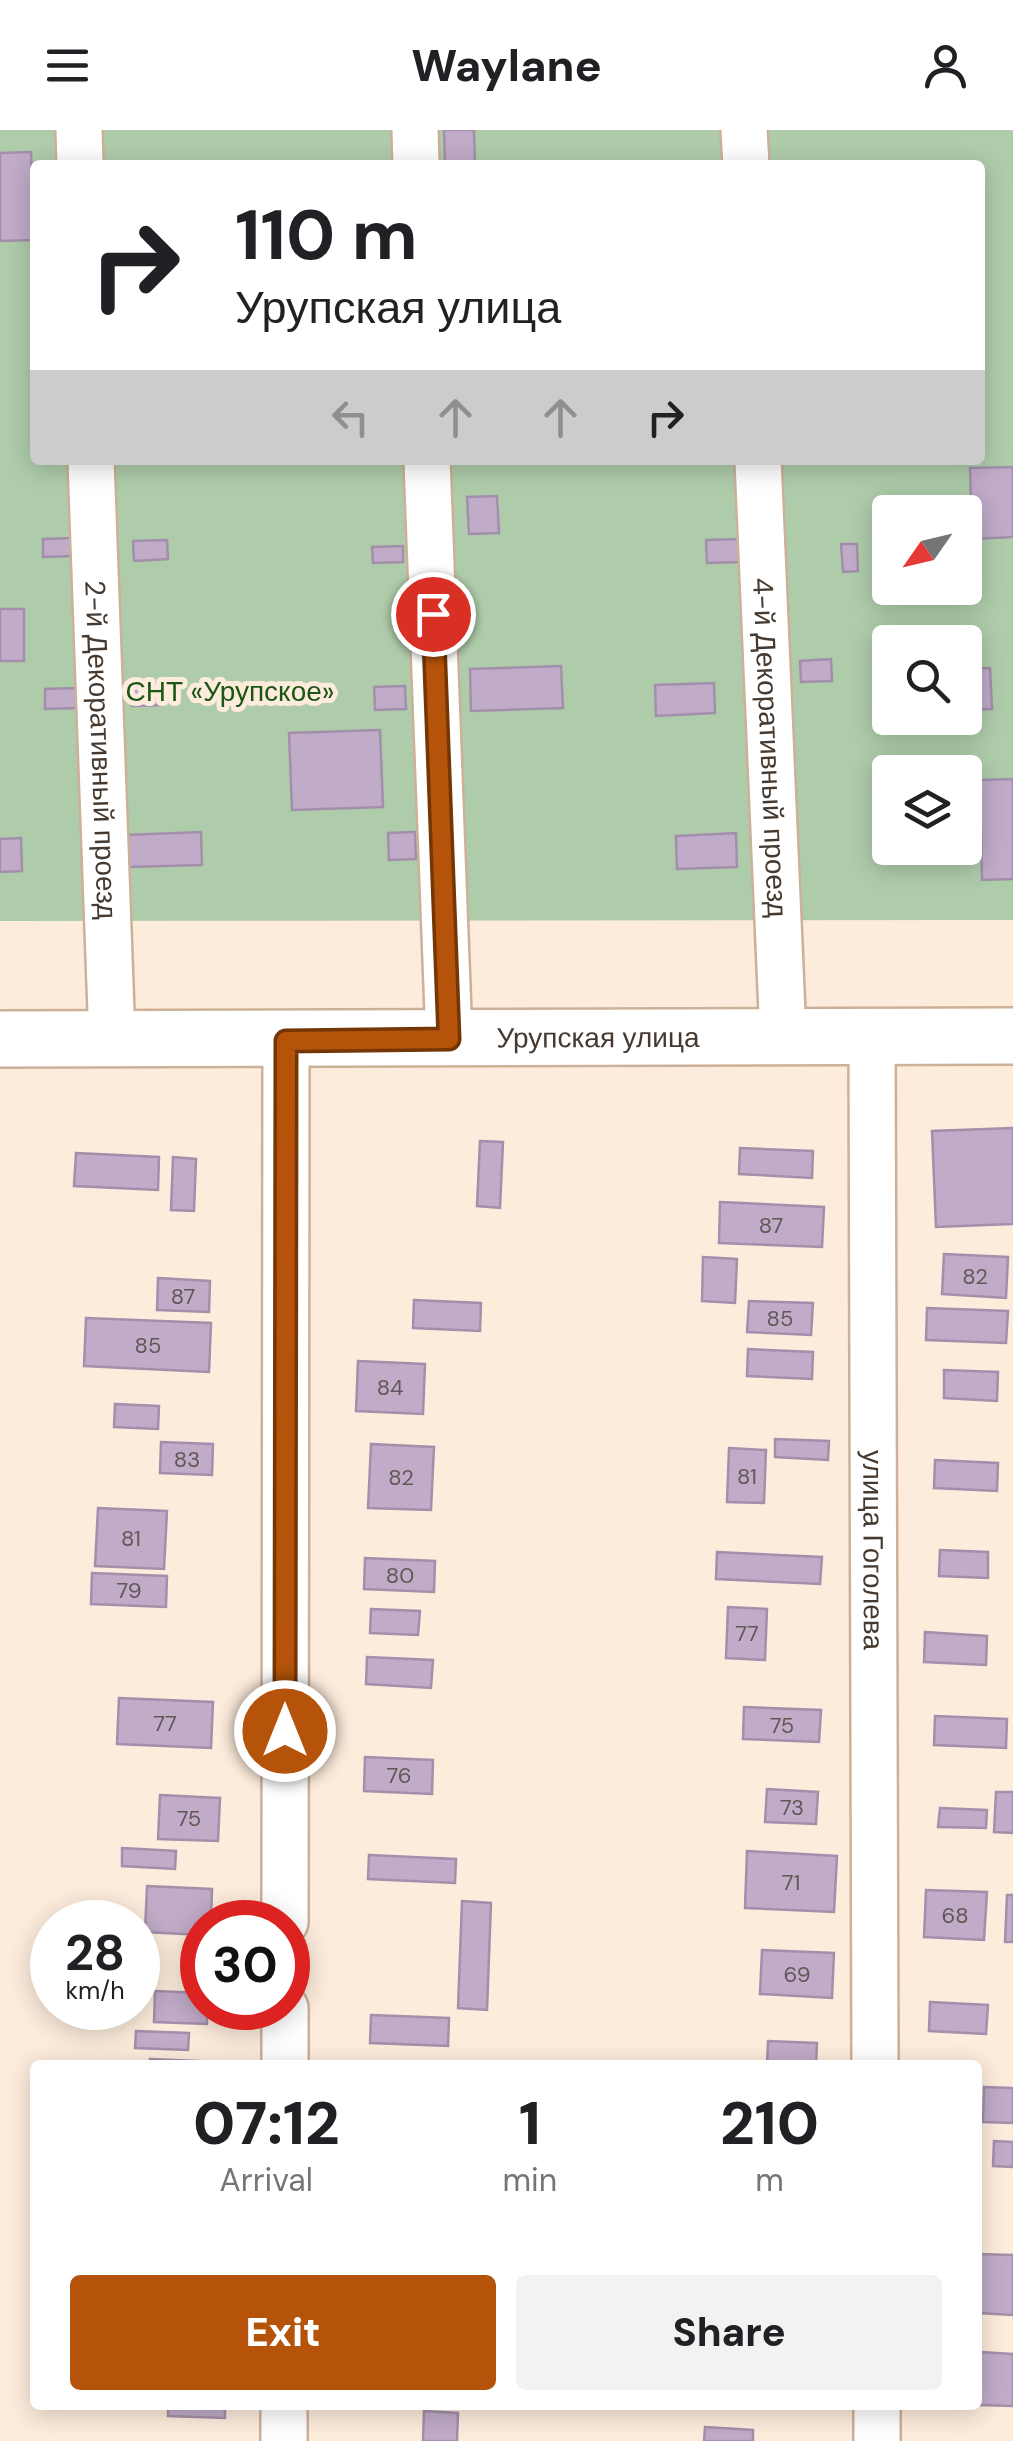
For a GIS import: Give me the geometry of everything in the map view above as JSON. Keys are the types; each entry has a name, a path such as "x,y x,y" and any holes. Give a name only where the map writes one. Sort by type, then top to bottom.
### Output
{"main road":[{"name":"Урупская улица","path":"0,1040 1013,1036"}],"street":[{"path":"78,130 80,160"},
{"path":"415,130 416,160"},
{"path":"744,130 746,160"},
{"name":"2-й Декоративный проезд","path":"91,465 112,1040"},
{"path":"427,465 449,1039"},
{"name":"4-й Декоративный проезд","path":"758,465 783,1036"},
{"name":"улица Гоголева","path":"872,1035 876,2060"},
{"path":"285,1900 286,1041"},
{"path":"285,2030 285,2060"},
{"path":"284,2410 284,2441"},
{"path":"877,2410 877,2441"}],"green space":[{"name":"СНТ «Урупское»","path":"0,130 1013,130 1013,920 0,921"}],"building":[{"path":"444,130 474,130 475,160 445,160"},
{"path":"31,152 30,240 0,241 0,153"},
{"path":"1013,467 1013,537 982,539 982,495 971,495 970,468"},
{"path":"497,496 499,533 469,534 467,497"},
{"path":"74,538 75,556 43,557 43,539"},
{"path":"740,539 741,562 707,563 706,540"},
{"path":"167,540 168,559 134,561 133,541"},
{"path":"841,544 857,544 858,571 843,572"},
{"path":"403,546 403,562 373,563 372,547"},
{"path":"0,609 24,609 24,661 0,661"},
{"path":"831,659 832,681 801,682 800,661"},
{"path":"561,666 563,708 471,711 470,669"},
{"path":"982,668 990,668 992,709 982,709"},
{"path":"131,682 162,682 163,705 132,706"},
{"path":"714,683 715,713 656,716 655,685"},
{"path":"405,686 406,709 375,710 374,687"},
{"path":"76,688 77,708 45,709 45,689"},
{"path":"380,730 383,807 292,810 289,733"},
{"path":"1013,779 1013,879 982,880 982,780"},
{"path":"201,832 202,865 127,867 126,835"},
{"path":"415,832 416,859 389,860 388,833"},
{"path":"736,833 737,867 677,869 676,836"},
{"path":"21,838 22,871 0,872 0,839"},
{"path":"1013,1128 1013,1224 936,1227 932,1131"},
{"path":"480,1141 503,1142 500,1208 477,1206"},
{"path":"740,1148 813,1151 812,1178 739,1174"},
{"path":"76,1153 159,1157 158,1190 74,1186"},
{"path":"173,1157 196,1159 194,1211 171,1210"},
{"path":"720,1202 824,1207 822,1247 719,1243"},
{"path":"944,1254 1008,1257 1006,1298 942,1294"},
{"path":"703,1257 737,1259 735,1303 702,1301"},
{"path":"158,1278 210,1281 209,1312 157,1310"},
{"path":"414,1300 481,1303 480,1331 413,1328"},
{"path":"749,1301 813,1303 811,1335 747,1332"},
{"path":"927,1308 1008,1311 1006,1343 926,1340"},
{"path":"86,1318 211,1323 209,1372 84,1366"},
{"path":"748,1349 813,1352 812,1379 747,1376"},
{"path":"358,1361 425,1364 423,1414 356,1411"},
{"path":"944,1370 998,1372 997,1401 944,1398"},
{"path":"115,1404 159,1406 158,1429 114,1427"},
{"path":"775,1439 829,1441 828,1460 775,1457"},
{"path":"161,1442 213,1444 212,1475 160,1473"},
{"path":"371,1444 434,1447 431,1510 368,1508"},
{"path":"729,1448 766,1450 764,1503 727,1502"},
{"path":"935,1460 998,1463 997,1491 934,1488"},
{"path":"98,1508 167,1511 164,1569 95,1566"},
{"path":"940,1550 988,1552 988,1578 939,1576"},
{"path":"717,1552 822,1557 820,1584 716,1579"},
{"path":"365,1558 435,1561 434,1592 364,1589"},
{"path":"92,1573 167,1576 166,1607 91,1604"},
{"path":"728,1607 767,1609 765,1660 726,1658"},
{"path":"371,1609 420,1611 418,1635 370,1633"},
{"path":"925,1632 987,1636 986,1665 924,1662"},
{"path":"367,1657 433,1660 431,1688 366,1684"},
{"path":"119,1698 213,1702 211,1748 117,1744"},
{"path":"744,1707 821,1710 819,1742 743,1739"},
{"path":"935,1716 1007,1719 1006,1748 934,1745"},
{"path":"365,1757 433,1760 432,1794 364,1791"},
{"path":"767,1789 818,1792 816,1824 765,1822"},
{"path":"996,1792 1013,1792 1013,1833 994,1832"},
{"path":"160,1795 220,1798 218,1841 158,1839"},
{"path":"940,1808 987,1810 986,1828 938,1827"},
{"path":"122,1848 176,1851 175,1869 122,1866"},
{"path":"747,1851 837,1856 834,1912 745,1908"},
{"path":"369,1855 456,1859 455,1883 368,1879"},
{"path":"147,1886 212,1889 212,1900 180,1900 180,1934 160,1933 160,1900 146,1900"},
{"path":"926,1890 987,1892 984,1940 924,1937"},
{"path":"1007,1895 1013,1895 1013,1942 1005,1942"},
{"path":"462,1901 491,1903 487,2010 458,2008"},
{"path":"762,1950 834,1953 832,1998 760,1994"},
{"path":"160,1991 180,1992 180,2023 160,2022"},
{"path":"930,2002 988,2005 986,2034 929,2031"},
{"path":"371,2015 449,2018 448,2046 370,2043"},
{"path":"136,2031 189,2033 188,2050 135,2048"},
{"path":"768,2041 817,2043 816,2060 767,2060"},
{"path":"984,2087 1013,2088 1013,2123 983,2122"},
{"path":"994,2141 1013,2142 1013,2167 993,2166"},
{"path":"982,2254 1013,2255 1013,2315 982,2313"},
{"path":"982,2352 1013,2354 1013,2406 982,2405"},
{"path":"168,2410 225,2410 225,2418 168,2416"},
{"path":"424,2411 458,2413 457,2441 423,2441"},
{"path":"705,2427 753,2430 753,2441 704,2441"}],"route":[{"path":"285,1731 286,1041 449,1039 433,614"}]}
